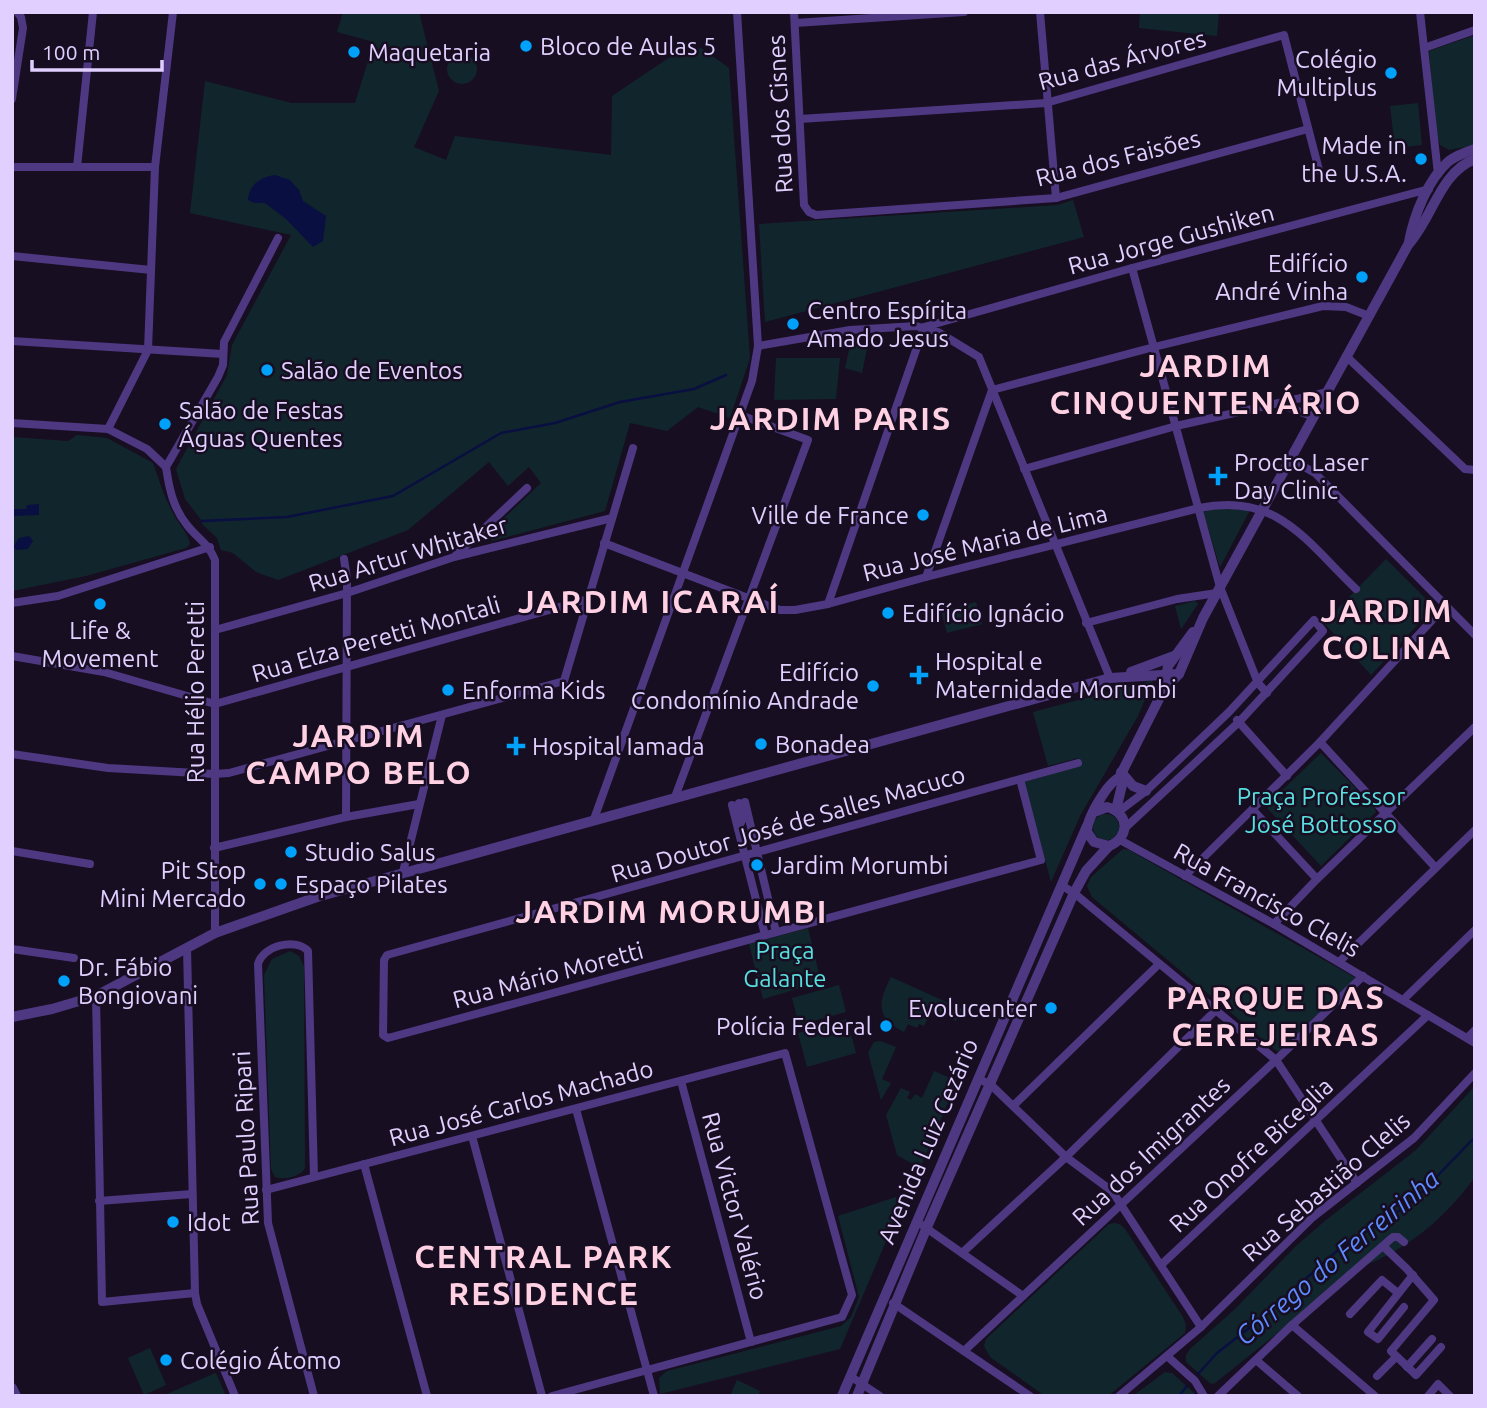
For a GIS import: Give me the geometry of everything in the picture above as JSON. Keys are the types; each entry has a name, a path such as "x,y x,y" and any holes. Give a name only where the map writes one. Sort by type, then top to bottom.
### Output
{"street":[{"path":"12,99 23,28 17,12"},
{"path":"77,167 93,12"},
{"path":"108,429 148,350 156,167 173,12"},
{"path":"594,819 752,381 758,346 737,12"},
{"name":"Rua dos Cisnes","path":"794,12 804,205 809,212"},
{"path":"795,23 964,12"},
{"path":"1040,12 1056,198"},
{"path":"1420,12 1438,174"},
{"path":"1424,48 1475,30"},
{"name":"Rua das Árvores","path":"800,119 1046,103 1284,35 1308,129"},
{"path":"1308,129 1319,170"},
{"name":"Rua dos Faisões","path":"809,212 816,215 1056,198 1308,129"},
{"path":"1408,244 1412,226 1438,174 1457,156 1475,149"},
{"path":"1094,812 1107,807 1117,811 1125,822 1120,840 1109,846 1094,842 1087,832 1087,826 1094,812 1112,781 1120,775 1164,690 1182,669 1203,618 1408,244 1420,231 1449,178 1470,161"},
{"path":"12,167 156,167"},
{"name":"Rua Jorge Gushiken","path":"924,327 1429,189"},
{"path":"166,467 218,377 223,365 224,342 278,237"},
{"path":"12,256 151,270"},
{"path":"1132,268 1199,508 1218,590 1258,683 1268,693"},
{"path":"992,390 1323,306 1346,307 1369,316"},
{"path":"758,346 850,330 905,326 924,327 938,332 979,357 1086,622 1114,678"},
{"path":"828,604 924,327"},
{"path":"12,341 223,354"},
{"path":"1348,357 1465,469 1475,470"},
{"path":"926,577 992,390"},
{"path":"1024,469 1176,426 1328,392"},
{"path":"1276,403 1314,417"},
{"path":"675,797 808,440 740,415"},
{"path":"12,423 108,429 147,449 166,467 170,492 179,513 210,547 58,596 12,603"},
{"path":"12,754 108,768 214,775 565,681 633,448"},
{"path":"1290,459 1315,473 1475,635"},
{"path":"454,556 527,488"},
{"name":"Rua José Maria de Lima","path":"604,543 780,610 795,610 828,604 1199,508 1237,504 1283,518 1356,589"},
{"name":"Rua Artur Whitaker","path":"215,630 346,593 454,556 612,518"},
{"name":"Rua Hélio Peretti","path":"210,547 215,560 215,933"},
{"path":"344,559 347,667 346,817"},
{"path":"1086,622 1218,590"},
{"name":"Rua Elza Peretti Montali","path":"215,704 588,599"},
{"path":"1185,876 1320,742 1445,606"},
{"path":"1164,690 1174,656 1203,618"},
{"path":"1117,811 1146,791 1230,712 1314,620 1323,631 1268,693 1125,828"},
{"path":"12,656 104,672 215,704"},
{"path":"1174,656 1182,669"},
{"path":"12,1017 96,996 215,933 317,897 1114,678 1174,656"},
{"path":"1114,678 1182,669"},
{"path":"1230,712 1287,776"},
{"path":"403,872 442,715"},
{"path":"1274,924 1475,727"},
{"path":"1320,742 1435,867"},
{"name":"Rua Doutor José de Salles Macuco","path":"388,1038 383,1035 384,960 387,955 1079,763"},
{"path":"1120,775 1133,786 1146,791"},
{"path":"1117,811 1122,785 1120,775"},
{"name":"Rua Mário Moretti","path":"388,1038 1041,860 1020,779"},
{"path":"765,935 738,829 743,818 739,803 757,852 776,932"},
{"path":"214,848 346,817 419,804"},
{"path":"1253,810 1317,879"},
{"name":"Avenida Luiz Cezário","path":"922,1225 978,1079 1087,826"},
{"path":"1339,962 1475,830"},
{"name":"Rua Francisco Clelis","path":"1120,840 1274,924 1471,1040"},
{"name":"Avenida Luiz Cezário","path":"842,1396 990,1084 1074,893 1086,872 1109,846"},
{"path":"12,851 90,864"},
{"path":"1061,886 1074,893 1276,1060 1357,1182"},
{"path":"757,903 769,901"},
{"path":"1404,999 1475,930"},
{"name":"Rua Paulo Ripari","path":"314,1177 308,951 304,946 292,943 269,949 259,957 257,974 266,1190 268,1223 314,1396"},
{"path":"187,947 195,1293 197,1304 235,1396"},
{"path":"12,949 74,958"},
{"path":"1013,1107 1159,964"},
{"name":"Rua dos Imigrantes","path":"964,1351 1363,976"},
{"path":"96,996 102,1302 195,1293"},
{"path":"962,1253 1066,1157 1216,1010"},
{"name":"Rua Onofre Biceglia","path":"1161,1265 1428,1015"},
{"path":"1471,1040 1475,1030"},
{"name":"Rua José Carlos Machado","path":"266,1190 785,1053 852,1295 842,1317 751,1342"},
{"name":"Rua Sebastião Clelis","path":"1119,1396 1201,1327 1313,1217 1414,1138 1475,1073"},
{"path":"978,1079 990,1084 1066,1157 1112,1191 1201,1327"},
{"name":"Rua Victor Valério","path":"681,1081 751,1342"},
{"path":"576,1108 653,1396"},
{"path":"472,1136 542,1396"},
{"path":"363,1164 427,1396"},
{"path":"99,1201 192,1194"},
{"path":"922,1225 1023,1296"},
{"path":"1218,1396 1292,1325 1383,1246 1395,1237 1404,1242"},
{"path":"1383,1246 1434,1300 1391,1349 1416,1375 1441,1347"},
{"path":"1404,1307 1378,1339 1368,1332 1413,1275"},
{"path":"1350,1314 1382,1280 1398,1293"},
{"path":"889,1301 1030,1396"},
{"name":"Avenida Luiz Cezário","path":"857,1396 889,1301"},
{"path":"1292,1325 1375,1396"},
{"path":"1407,1367 1432,1339"},
{"path":"552,1396 751,1342"},
{"path":"1167,1356 1195,1381 1204,1396"},
{"path":"1377,1376 1396,1357"},
{"path":"1256,1360 1298,1396"},
{"path":"850,1376 880,1396"},
{"path":"1428,1396 1438,1384 1450,1396"},
{"path":"12,1388 16,1396"}],"green space":[{"path":"343,12 419,12 439,91 414,147 446,160 455,136 611,155 612,96 679,51 701,48 729,68 750,358 730,418 698,407 667,431 630,423 605,511 492,541 487,534 541,483 529,467 508,486 489,462 408,530 278,580 256,572 233,553 221,550 217,538 202,524 185,499 176,469 227,375 232,345 291,235 190,213 205,81 292,103 355,103 374,42 337,32"},
{"path":"1140,12 1219,12 1217,36 1139,28"},
{"path":"1475,35 1475,145 1449,150 1440,145 1435,127 1429,51"},
{"path":"462,54 473,58 477,69 473,80 462,84 451,80 447,69 451,58"},
{"path":"1418,103 1422,145 1395,148 1390,106"},
{"path":"1073,200 1084,237 765,322 759,224 1058,205"},
{"path":"851,341 868,344 862,373 845,368"},
{"path":"776,358 840,358 836,399 774,400"},
{"path":"77,435 107,438 153,463 168,503 190,544 186,548 86,576 12,591 12,437 68,441"},
{"path":"1219,508 1250,510 1220,567 1203,512"},
{"path":"1386,559 1434,607 1371,675 1324,623"},
{"path":"1195,601 1198,604 1181,629 1175,606"},
{"path":"976,602 982,624 947,633 941,611"},
{"path":"1153,680 1138,716 1080,816 1051,882 1024,782 1080,766 1078,758 1048,766 1033,712"},
{"name":"Praça Professor José Bottosso","path":"1321,753 1376,812 1321,866 1267,808"},
{"path":"1106,814 1115,818 1119,827 1115,836 1106,840 1097,836 1093,827 1097,818"},
{"path":"1123,849 1356,978 1278,1052 1092,897 1087,886 1091,877"},
{"name":"Praça Galante","path":"808,928 821,982 763,999 749,944"},
{"path":"290,951 299,956 304,966 305,1168 296,1176 283,1178 275,1177 271,1169 264,975 272,959"},
{"path":"891,977 962,1009 956,1021 944,1015 945,1012 932,1009 924,1026 919,1024 917,1028 908,1024 904,1032 895,1027 888,1021 882,1009 883,994"},
{"path":"839,985 846,1012 799,1025 792,998"},
{"path":"847,1019 856,1053 807,1067 798,1033"},
{"path":"881,1041 896,1047 882,1079 891,1083 881,1100 868,1053 874,1042"},
{"path":"934,1071 957,1081 920,1168 897,1155 886,1115 901,1088 910,1092 907,1098 911,1100 915,1094 922,1098"},
{"path":"1475,1086 1475,1177 1438,1219 1394,1252 1360,1267 1215,1383 1211,1384 1186,1362 1190,1349 1235,1309 1296,1246 1416,1150"},
{"path":"896,1197 899,1211 840,1349 660,1394 659,1378 667,1371 841,1326 851,1317 859,1297 838,1216"},
{"path":"1114,1223 1125,1229 1183,1317 1185,1333 1108,1396 1045,1396 990,1357 984,1346 986,1339 1109,1224"},
{"path":"150,1348 166,1385 144,1395 128,1358"},
{"path":"1165,1372 1172,1373 1194,1396 1133,1396"},
{"path":"216,1373 226,1396 162,1396 213,1374"},
{"path":"737,1380 760,1391 758,1396 730,1396"}],"shaded area":[{"path":"275,175 290,180 299,190 303,201 326,216 323,241 313,247 286,219 265,203 248,200 256,183"},
{"path":"39,504 39,515 14,516 12,529 12,509 26,509 27,505"},
{"path":"29,536 33,541 28,549 17,550 13,547 19,538"}],"waterway":[{"path":"202,521 287,517 393,496 501,433 555,423 620,402 694,389 726,375"},
{"name":"Córrego do Ferreirinha","path":"1198,1374 1217,1353 1262,1318 1338,1250 1416,1198 1475,1137"},
{"name":"Córrego do Ferreirinha","path":"1179,1396 1187,1386"}],"place":[{"name":"Bloco de Aulas 5","path":"526,46"},
{"name":"Maquetaria","path":"354,52"},
{"name":"Colégio Multiplus","path":"1391,73"},
{"name":"Made in the U.S.A.","path":"1421,159"},
{"name":"Edifício André Vinha","path":"1362,277"},
{"name":"Centro Espírita Amado Jesus","path":"793,324"},
{"name":"Salão de Eventos","path":"267,370"},
{"name":"Salão de Festas Águas Quentes","path":"165,424"},
{"name":"Procto Laser Day Clinic","path":"1218,476"},
{"name":"Ville de France","path":"923,515"},
{"name":"Life & Movement","path":"100,604"},
{"name":"Edifício Ignácio","path":"888,613"},
{"name":"Hospital e Maternidade Morumbi","path":"919,675"},
{"name":"Edifício Condomínio Andrade","path":"873,686"},
{"name":"Enforma Kids","path":"448,690"},
{"name":"Bonadea","path":"761,744"},
{"name":"Hospital Iamada","path":"516,746"},
{"name":"Studio Salus","path":"291,852"},
{"name":"Jardim Morumbi","path":"757,865"},
{"name":"Pit Stop Mini Mercado","path":"260,884"},
{"name":"Espaço Pilates","path":"281,884"},
{"name":"Dr. Fábio Bongiovani","path":"64,981"},
{"name":"Evolucenter","path":"1051,1008"},
{"name":"Polícia Federal","path":"886,1026"},
{"name":"Idot","path":"173,1222"},
{"name":"Colégio Átomo","path":"166,1360"}],"district":[{"name":"JARDIM CINQUENTENÁRIO","path":"1206,384"},
{"name":"JARDIM PARIS","path":"831,418"},
{"name":"JARDIM ICARAÍ","path":"649,601"},
{"name":"JARDIM COLINA","path":"1387,628"},
{"name":"JARDIM CAMPO BELO","path":"359,754"},
{"name":"JARDIM MORUMBI","path":"672,911"},
{"name":"PARQUE DAS CEREJEIRAS","path":"1276,1016"},
{"name":"CENTRAL PARK RESIDENCE","path":"544,1274"}]}
